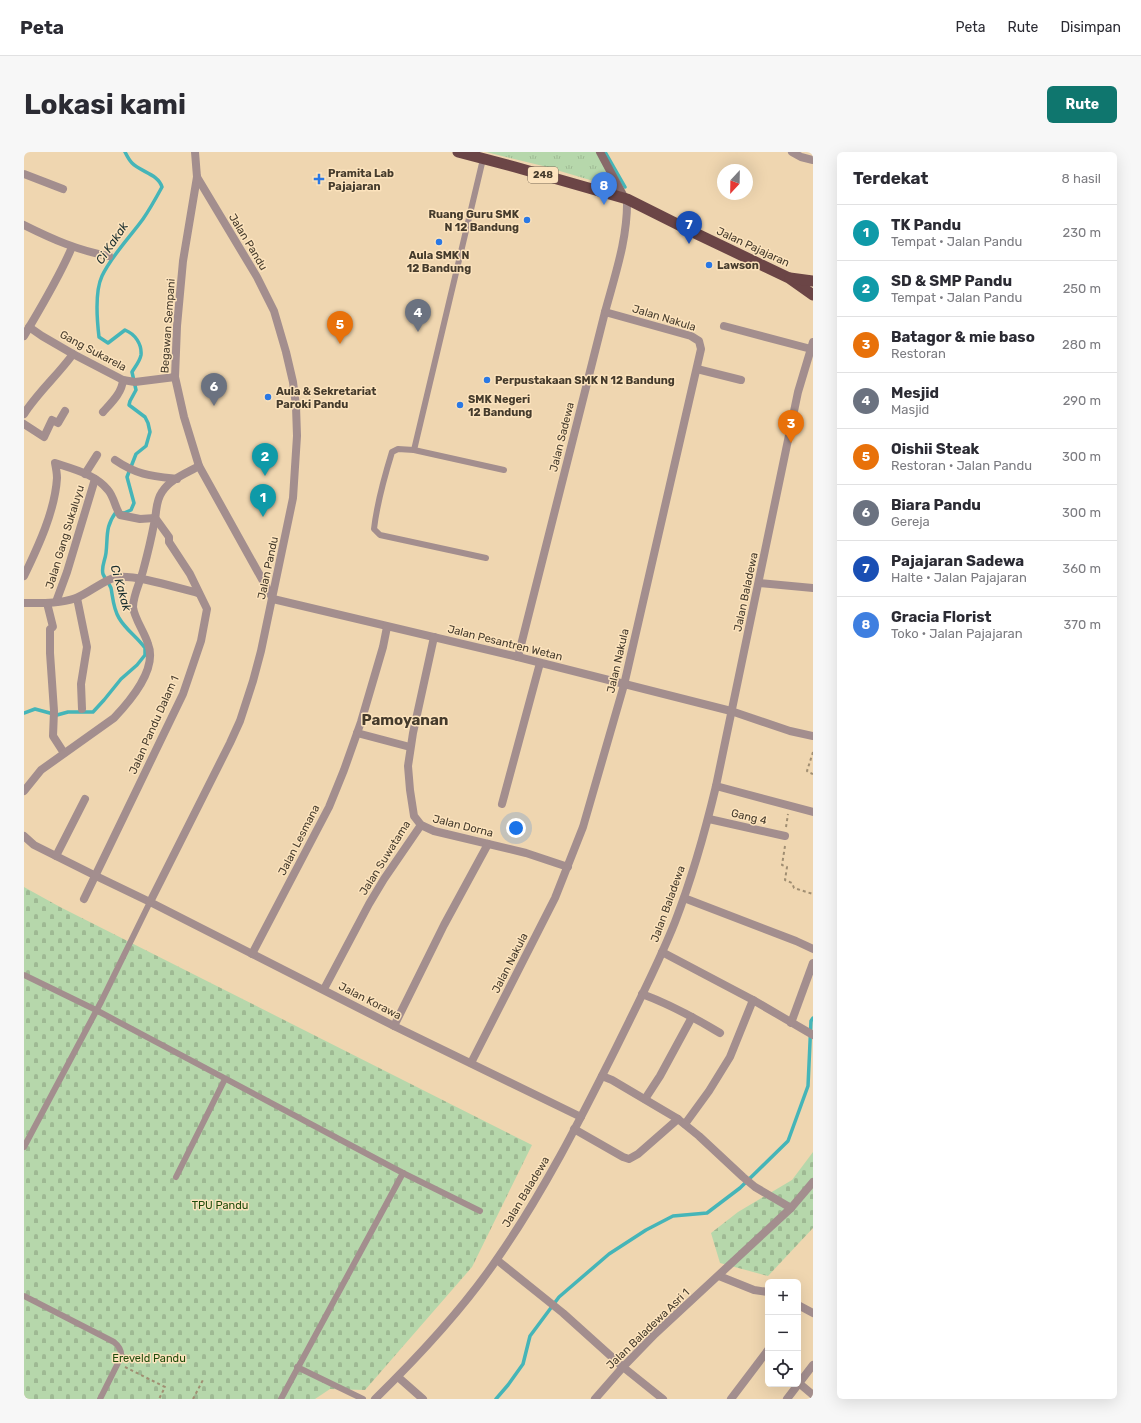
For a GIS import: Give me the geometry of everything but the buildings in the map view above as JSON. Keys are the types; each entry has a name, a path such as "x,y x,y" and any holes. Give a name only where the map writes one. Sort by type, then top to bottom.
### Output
{"highway":[{"name":"Jalan Pajajaran","path":"458,152 515,166 627,199 690,232 789,278 813,295"},
{"name":"Jalan Pajajaran","path":"789,278 813,280"}],"main road":[{"path":"600,152 623,195 627,199"}],"street":[{"name":"Jalan Pandu","path":"150,902 240,721 255,674 273,600 293,498 297,436 296,406 293,382 274,311 257,277 197,177 195,152"},
{"path":"792,152 801,157 813,160"},
{"path":"24,174 63,189"},
{"name":"Begawan Sempani","path":"197,177 183,261 177,326 175,377 187,429 199,466 273,600"},
{"name":"Jalan Sadewa","path":"518,657 624,241 628,217 627,199"},
{"path":"24,225 72,247 86,252 109,256"},
{"path":"24,336 51,290 72,247"},
{"name":"Jalan Nakula","path":"471,1064 555,898 583,827 624,685 697,369 701,345 697,338 605,312"},
{"path":"724,326 812,345"},
{"name":"Gang Sukarela","path":"29,327 42,336 124,381 135,382 175,377"},
{"name":"Jalan Baladewa","path":"375,1399 398,1377 460,1307 497,1260 547,1179 581,1117 662,952 684,898 709,819 760,583 798,392 812,345"},
{"path":"24,414 33,401 74,354"},
{"path":"697,369 741,380"},
{"path":"103,412 116,397 124,381"},
{"path":"24,424 44,437 52,420 58,423 65,411"},
{"path":"85,474 97,455"},
{"path":"115,460 136,472 152,476 177,479"},
{"path":"24,576 50,513 57,478 55,463 85,474 95,479 108,489 115,500 119,513 140,519 156,519"},
{"path":"24,791 41,770 114,718 135,692 144,677 149,665 150,649 133,607 156,519 157,501 164,488 199,466"},
{"name":"Jalan Gang Sukaluyu","path":"51,603 67,572 95,479"},
{"name":"Jalan Pandu Dalam 1","path":"84,899 183,694 201,640 207,609 190,574 169,542 169,537 156,519"},
{"path":"24,603 51,603 77,598 110,579 117,577 141,579 198,593"},
{"path":"760,583 813,588"},
{"path":"77,598 88,647 81,684 82,709"},
{"name":"Jalan Pesantren Wetan","path":"273,600 518,657 624,685 732,711 790,731 813,736"},
{"path":"51,603 53,627 50,629 50,653 54,711 53,736 64,753"},
{"name":"Jalan Lesmana","path":"252,954 328,807 344,770 357,733 383,647 387,627"},
{"name":"Jalan Suwatama","path":"324,989 369,904 384,879 421,825 414,816 408,766 410,747 434,637"},
{"path":"502,804 540,663"},
{"path":"357,733 410,747"},
{"path":"716,786 813,812"},
{"path":"56,856 85,799"},
{"name":"Gang 4","path":"709,819 785,836"},
{"name":"Jalan Dorna","path":"421,825 434,831 526,853 568,867"},
{"path":"24,836 34,845 150,902"},
{"path":"394,1026 447,919 488,844"},
{"path":"684,898 813,949"},
{"name":"Jalan Korawa","path":"150,902 324,989 394,1026 581,1117"},
{"path":"662,952 753,1000 810,1033"},
{"path":"791,1023 813,963"},
{"path":"642,994 692,1017 720,1033"},
{"path":"685,1124 709,1091 730,1057 753,1000"},
{"path":"645,1099 692,1017"},
{"path":"602,1076 678,1118 743,1178 755,1187 791,1208"},
{"path":"574,1129 629,1159 638,1154 678,1118"},
{"name":"Jalan Baladewa Asri 1","path":"595,1399 655,1334 791,1208 813,1182"},
{"path":"497,1260 563,1313 623,1367 663,1399"},
{"path":"719,1276 754,1290 765,1292"},
{"path":"801,1307 813,1313"},
{"path":"731,1399 767,1351"},
{"path":"801,1383 813,1365"},
{"path":"398,1377 423,1399"},
{"path":"801,1385 813,1395"},
{"path":"787,1399 797,1387"}],"lane":[{"path":"414,450 483,159"},
{"path":"486,558 380,535 374,529 381,491 392,452 398,449 414,450 504,470"},
{"path":"24,1147 96,1010 150,902"},
{"path":"24,975 96,1010 403,1173 480,1211"},
{"path":"176,1177 225,1079"},
{"path":"281,1399 403,1173"},
{"path":"24,1296 114,1342 121,1350 118,1364 100,1399"},
{"path":"298,1367 363,1399"}],"path":[{"path":"813,752 808,772 813,774"},
{"path":"785,880 787,867 782,865 788,814 787,804"},
{"path":"782,879 792,883 794,888 813,894"},
{"path":"118,1364 165,1387 159,1399"},
{"path":"193,1399 204,1378"}],"green space":[{"path":"486,152 596,152 617,188 543,166"},
{"name":"TPU Pandu","path":"24,887 60,907 532,1145 472,1267 365,1390 330,1389 315,1399 24,1399"},
{"path":"813,1152 813,1228 768,1276 720,1263 711,1233 738,1212 792,1180"}],"waterway":[{"name":"Ci Kakak","path":"24,713 35,709 57,715 68,712 93,712 121,679 137,665 145,655 145,648 125,626 117,614 114,607 111,588 104,576 103,571 110,522 116,512 124,513 131,510 134,503 127,477 136,454 146,446 150,432 145,417 129,405 136,390 132,372 139,362 141,355 139,343 132,334 125,330 108,343 99,337 98,330 97,297 102,276 116,253 146,215 162,187 157,179 132,163 125,152"},
{"path":"605,152 625,187"},
{"path":"496,1399 523,1364 530,1336 559,1297 609,1254 646,1230 673,1216 707,1213 740,1188 788,1141 808,1086 811,1021 813,1018"}],"place":[{"name":"Pramita Lab Pajajaran","path":"319,179"},
{"name":"Gracia Florist","path":"604,205"},
{"name":"Ruang Guru SMK N 12 Bandung","path":"527,220"},
{"name":"Aula SMK N 12 Bandung","path":"439,242"},
{"name":"Pajajaran Sadewa","path":"689,244"},
{"name":"Lawson","path":"709,265"},
{"name":"Mesjid","path":"418,332"},
{"name":"Oishii Steak","path":"340,344"},
{"name":"Perpustakaan SMK N 12 Bandung","path":"487,380"},
{"name":"Aula & Sekretariat Paroki Pandu","path":"268,397"},
{"name":"SMK Negeri 12 Bandung","path":"460,405"},
{"name":"Biara Pandu","path":"214,406"},
{"name":"Batagor & mie baso","path":"791,443"},
{"name":"SD & SMP Pandu","path":"265,476"},
{"name":"TK Pandu","path":"263,517"}],"district":[{"name":"Pamoyanan","path":"405,720"}],"park label":[{"name":"Ereveld Pandu","path":"149,1358"}]}
